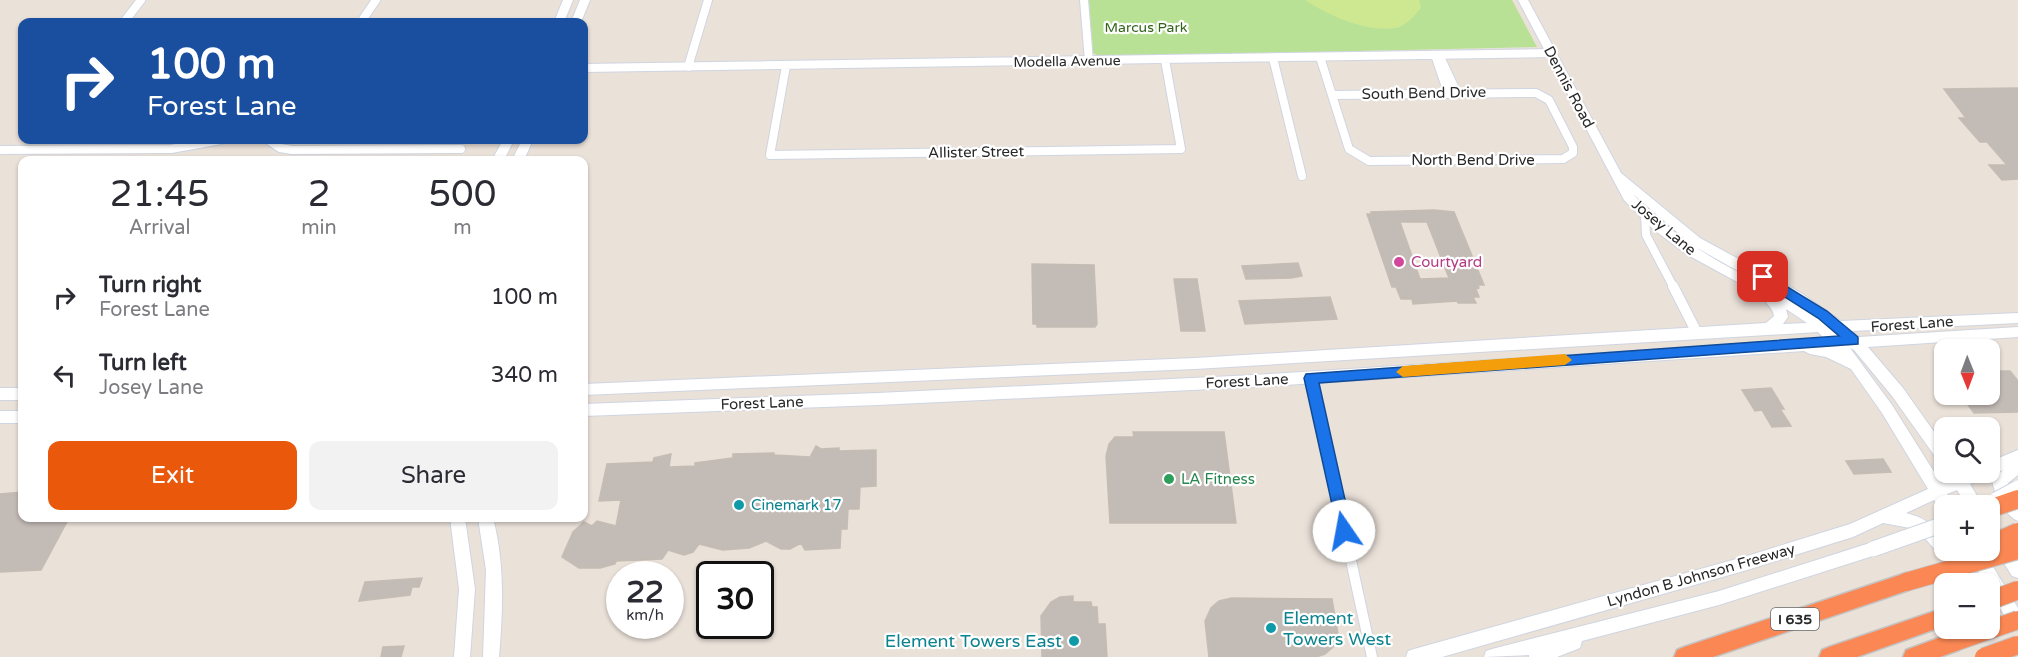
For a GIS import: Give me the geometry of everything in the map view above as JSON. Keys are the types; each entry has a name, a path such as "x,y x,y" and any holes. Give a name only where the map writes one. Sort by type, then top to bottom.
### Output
{"highway":[{"path":"2000,505 2018,499"},
{"path":"2000,540 2018,532"},
{"name":"I 635","path":"1684,657 1906,582 2018,550"},
{"path":"1906,582 1951,561"},
{"path":"2000,597 2018,590"},
{"path":"1829,657 1934,620"},
{"path":"1913,657 2018,621"},
{"path":"1984,657 2018,645"}],"main road":[{"path":"561,18 568,0"},
{"path":"578,18 585,0"},
{"name":"Dennis Road","path":"1523,0 1616,174"},
{"name":"Josey Lane","path":"1616,174 1628,197 1645,215 1750,283 1792,306 1823,329 1838,335"},
{"name":"Josey Lane","path":"1616,174 1693,245 1785,289 1838,335 1939,495"},
{"path":"1750,283 1771,298 1781,313 1779,321 1760,330"},
{"name":"Forest Lane","path":"588,410 878,399 1311,378 1778,345 1838,335 2018,318"},
{"name":"Forest Lane","path":"588,390 879,379 1306,357 1646,335 1823,329"},
{"name":"Forest Lane","path":"1838,335 1853,340 2018,332"},
{"path":"1646,335 1656,353"},
{"path":"1881,371 1876,348 1892,339"},
{"path":"1853,340 1881,371 1934,444"},
{"path":"1778,345 1829,352 1859,370"},
{"path":"1493,346 1502,364"},
{"path":"1306,357 1311,378"},
{"path":"1045,370 1046,391"},
{"path":"878,399 879,379"},
{"path":"744,404 747,384"},
{"path":"0,394 18,394"},
{"path":"0,417 18,417"},
{"path":"2000,464 2018,456"},
{"path":"2018,467 2000,480 2001,490 2018,514"},
{"path":"2000,498 2018,488"},
{"name":"Lyndon B Johnson Freeway","path":"1414,657 1747,563 1934,502"},
{"path":"1883,518 1905,519 1921,524 1934,536"},
{"path":"457,522 466,589 462,657"},
{"path":"487,522 495,566 496,604 491,657"},
{"path":"1492,657 1794,576 1934,528"},
{"path":"2000,542 2018,571"},
{"path":"1982,561 2018,621"},
{"path":"1537,657 1621,624"},
{"path":"1998,639 2008,657"}],"street":[{"path":"126,18 141,0"},
{"path":"364,18 376,0"},
{"path":"688,67 708,0"},
{"path":"1084,0 1089,61"},
{"name":"Modella Avenue","path":"588,68 1551,53"},
{"path":"1435,55 1435,62 1453,93"},
{"path":"1320,57 1333,95"},
{"path":"1273,58 1302,176"},
{"name":"Allister Street","path":"786,66 770,155 1181,149 1165,60"},
{"name":"South Bend Drive","path":"1333,95 1536,93 1549,100 1573,147 1570,156"},
{"name":"North Bend Drive","path":"1333,95 1349,149 1359,157 1375,160 1551,159 1570,156"},
{"path":"0,150 171,149 199,144"},
{"path":"274,144 280,148 292,150 461,149"},
{"path":"1645,215 1646,236 1697,333"},
{"path":"1311,378 1372,657"}],"green space":[{"name":"Marcus Park","path":"1089,0 1512,0 1537,47 1101,57 1093,53"},
{"path":"1305,0 1419,0 1421,8 1402,25 1383,29 1348,22"}],"building":[{"path":"2018,88 2018,179 2002,180 1989,165 2007,165 1987,142 1980,142 1959,118 1966,118 1944,89"},
{"name":"Courtyard","path":"1434,210 1454,212 1484,285 1478,285 1479,288 1476,289 1479,297 1473,297 1476,303 1458,303 1457,301 1413,304 1412,299 1401,299 1396,287 1392,287 1367,214 1372,214 1371,212","holes":["1400,222 1427,222 1449,278 1420,279"]},
{"path":"1298,263 1302,276 1291,278 1246,279 1242,266"},
{"path":"1032,264 1094,265 1097,324 1095,327 1037,327 1037,324 1033,324"},
{"path":"1174,279 1197,279 1205,331 1181,331"},
{"path":"1330,297 1337,319 1245,324 1239,301"},
{"path":"2000,371 2010,371 2018,381 2018,412 1974,413 1968,405 2000,405"},
{"path":"1771,388 1784,409 1780,409 1791,426 1772,427 1762,410 1755,411 1742,390"},
{"name":"LA Fitness","path":"1133,432 1224,432 1236,523 1110,523 1106,456 1109,444 1115,437 1134,437"},
{"name":"Cinemark 17","path":"816,446 821,449 839,448 839,451 876,450 876,486 860,487 859,509 848,509 847,529 841,529 840,548 805,550 801,543 790,549 781,549 766,541 749,548 723,550 699,544 693,552 684,555 668,550 662,559 606,561 606,566 600,568 579,568 562,557 573,532 584,522 592,526 597,521 616,526 621,500 599,501 607,464 653,462 654,458 671,454 669,467 695,466 695,463 733,458 733,454 774,453 774,455 810,457"},
{"path":"1883,459 1891,472 1854,474 1846,461"},
{"path":"18,492 18,522 67,522 41,570 0,572 0,494"},
{"path":"422,578 419,587 412,587 410,595 359,601 365,582"},
{"name":"Element Towers East","path":"1073,596 1073,602 1091,602 1092,607 1097,607 1098,624 1105,624 1107,657 1042,657 1041,616 1051,602 1060,597"},
{"name":"Element Towers West","path":"1232,598 1332,599 1338,634 1333,647 1325,654 1316,657 1209,657 1205,621 1211,608 1219,601"},
{"path":"404,646 401,657 381,657 383,647"}],"slow traffic":[{"path":"1403,372 1565,360"}],"place":[{"name":"Courtyard","path":"1399,262"},
{"name":"LA Fitness","path":"1169,479"},
{"name":"Cinemark 17","path":"739,505"},
{"name":"Element Towers West","path":"1271,628"},
{"name":"Element Towers East","path":"1074,641"}],"route":[{"path":"1344,531 1311,378 1853,340 1823,314 1763,277"}]}
